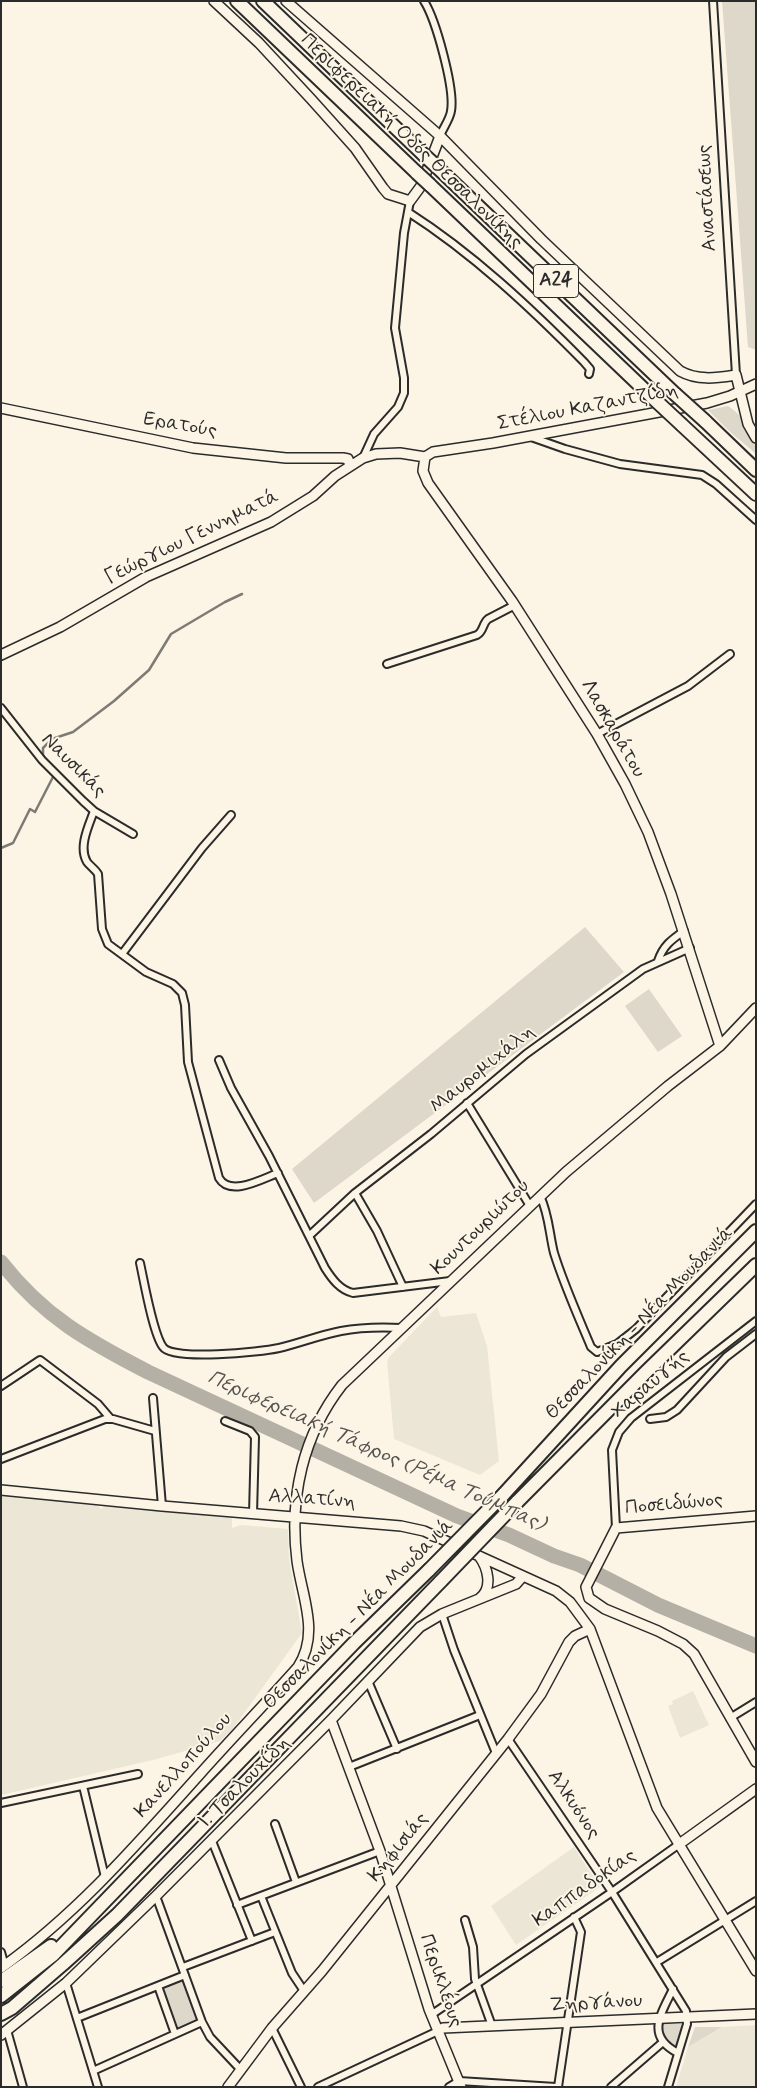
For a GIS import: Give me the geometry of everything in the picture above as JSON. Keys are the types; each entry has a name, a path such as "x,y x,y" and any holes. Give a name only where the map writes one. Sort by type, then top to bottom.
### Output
{"highway":[{"name":"Περιφερειακή Οδός Θεσσαλονίκης","path":"237,1 682,426 756,494"},
{"name":"Περιφερειακή Οδός Θεσσαλονίκης","path":"263,1 756,470"},
{"name":"Θεσσαλονίκη - Νέα Μουδανιά","path":"1,1996 53,1955 354,1643 504,1495 615,1372 756,1231"},
{"name":"Θεσσαλονίκη - Νέα Μουδανιά","path":"3,2028 6,2011 88,1942 143,1890 517,1502 756,1265"},
{"path":"1,1981 64,1936 112,1894"}],"street":[{"path":"214,1 260,43 355,148 388,194 410,201"},
{"path":"286,1 440,136 541,240 680,371 689,376 702,379 736,375"},
{"path":"363,458 374,434 398,407 404,393 404,378 395,328 408,212 410,201 421,186 451,111 450,94 440,40 424,1"},
{"name":"Αναστάσεως","path":"713,1 736,375 748,424 756,438"},
{"path":"408,212 439,232 523,303 584,362 590,369 589,374"},
{"name":"Στέλιου Καζαντζίδη","path":"425,457 432,452 494,443 706,403 740,392 756,384"},
{"name":"Ερατούς","path":"1,408 180,446 286,458 343,458 348,459 350,466"},
{"path":"528,436 565,449 620,464 702,475 716,484 756,520"},
{"name":"Γεώργιου Γεννηματά","path":"1,655 60,627 146,577 271,522 313,496 363,458 376,454 400,453 425,457"},
{"name":"Λασκαράτου","path":"425,457 423,471 428,483 515,606 598,734 648,832 690,948 720,1046"},
{"path":"387,664 477,635 480,633 485,621 515,606"},
{"path":"598,734 688,686 730,654"},
{"name":"Ναυσικάς","path":"1,708 42,760 94,811 133,834"},
{"path":"94,811 84,846 84,856 98,874 104,938 108,944 146,972 173,984 182,993 188,1062 210,1146 222,1182 225,1185 236,1186 278,1173"},
{"path":"122,954 202,848 231,815"},
{"path":"658,961 664,948 670,941 684,931"},
{"name":"Μαυρομιχάλη","path":"310,1235 355,1193 424,1139 526,1054 643,969 690,948"},
{"name":"Κουντουριώτου","path":"295,1517 298,1483 304,1456 315,1428 342,1385 540,1196 598,1144 720,1046 756,1008"},
{"path":"219,1060 231,1088 278,1173 330,1276 346,1290 353,1293 450,1281"},
{"path":"468,1103 530,1206"},
{"path":"355,1193 377,1232 403,1287"},
{"path":"540,1196 546,1210 554,1252 594,1352 617,1344 636,1329 756,1204"},
{"path":"140,1262 156,1331 161,1345 169,1352 189,1355 258,1351 277,1348 341,1331 372,1326 403,1328"},
{"name":"Χαραυγής","path":"616,1528 612,1450 619,1432 631,1418 756,1321"},
{"path":"650,1419 666,1417 677,1410 726,1357 756,1334"},
{"path":"1,1386 40,1360 98,1404 110,1418"},
{"path":"153,1398 162,1506"},
{"path":"1,1459 84,1426 110,1418 155,1431"},
{"path":"225,1421 250,1431 255,1437 253,1514"},
{"name":"Αλλατίνη","path":"1,1490 162,1506 401,1526 424,1532 564,1596 584,1618 590,1629 651,1795 662,1818 756,1971"},
{"name":"Ποσειδώνος","path":"730,1718 694,1654 689,1649 658,1631 605,1609 588,1596 587,1584 616,1528 756,1516"},
{"name":"Κανελλοπούλου","path":"3,1967 53,1926 106,1877 289,1677 304,1658 310,1630 297,1561 295,1517"},
{"path":"478,1600 485,1594 488,1583 485,1567 479,1556"},
{"name":"Ι. Τσαλουχίδη","path":"3,2028 66,1983 212,1841 420,1627 442,1614 516,1584 523,1576"},
{"path":"442,1614 496,1753"},
{"name":"Κηφισιάς","path":"228,2087 272,2028 435,1833 508,1739 541,1694 569,1642 575,1636 590,1629"},
{"path":"368,1681 397,1749"},
{"path":"756,1702 730,1718 756,1762"},
{"path":"350,1767 480,1715"},
{"name":"Περικλέους","path":"331,1720 380,1851 431,2015 460,2084"},
{"name":"Αλκυόνος","path":"508,1739 612,1892 657,1962 688,2018"},
{"path":"1,1803 138,1774"},
{"path":"83,1786 106,1877"},
{"name":"Καππαδοκίας","path":"431,2015 612,1892 756,1789"},
{"path":"275,1824 296,1882"},
{"path":"212,1841 252,1941"},
{"path":"237,1905 380,1851"},
{"path":"156,1896 202,2022 212,2040 241,2070"},
{"path":"261,1896 292,1973 304,1991"},
{"path":"657,1962 756,1901"},
{"path":"449,2087 460,2084 557,2087 581,1932 574,1918"},
{"path":"465,1920 473,1947 476,1983 492,2026"},
{"path":"183,1967 275,1932"},
{"path":"1,1952 3,1967"},
{"path":"77,2018 185,1975"},
{"path":"66,1983 98,2087"},
{"path":"158,1986 175,2034"},
{"path":"673,1990 659,2019 658,2029 668,2048 678,2052"},
{"name":"Ζηργάνου","path":"438,2031 443,2028 566,2024 756,2014"},
{"path":"668,2087 688,2018"},
{"path":"93,2071 202,2022"},
{"path":"3,2028 23,2087"},
{"path":"272,2028 299,2086"},
{"path":"318,2087 438,2031"},
{"path":"611,2087 664,2042"}],"shaded area":[{"path":"722,1 756,1 756,350 748,347"},
{"path":"728,406 739,415 748,427 754,440 756,454 708,410"},
{"path":"585,927 624,972 314,1203 292,1169"},
{"path":"649,989 682,1036 658,1052 625,1006"},
{"path":"437,1307 441,1317 476,1313 487,1346 499,1461 480,1475 394,1439 387,1362 389,1357"},
{"path":"1,1495 96,1505 102,1509 104,1505 232,1518 232,1528 241,1525 288,1529 289,1559 302,1633 232,1730 220,1741 157,1759 1,1795"},
{"path":"693,1691 709,1725 680,1738 668,1706 673,1704 672,1701"},
{"path":"574,1847 600,1887 516,1945 491,1906"},
{"path":"182,1981 196,2020 178,2028 164,1989"},
{"path":"663,2023 681,2024 682,2028 677,2046 670,2046 666,2041 662,2032"},
{"path":"756,2025 756,2087 676,2087 688,2047 722,2027"},
{"path":"695,2027 722,2027 688,2047"}],"waterway":[{"path":"45,759 43,748 52,739 73,732 114,701 149,670 171,634 242,594"},
{"path":"1,848 13,843 30,809 35,812 54,775"},
{"name":"Περιφερειακή Τάφρος (Ρέμα Τούμπας)","path":"1,1262 34,1298 68,1326 148,1372 457,1516 509,1535 554,1556 580,1565 658,1605 756,1646"}]}
